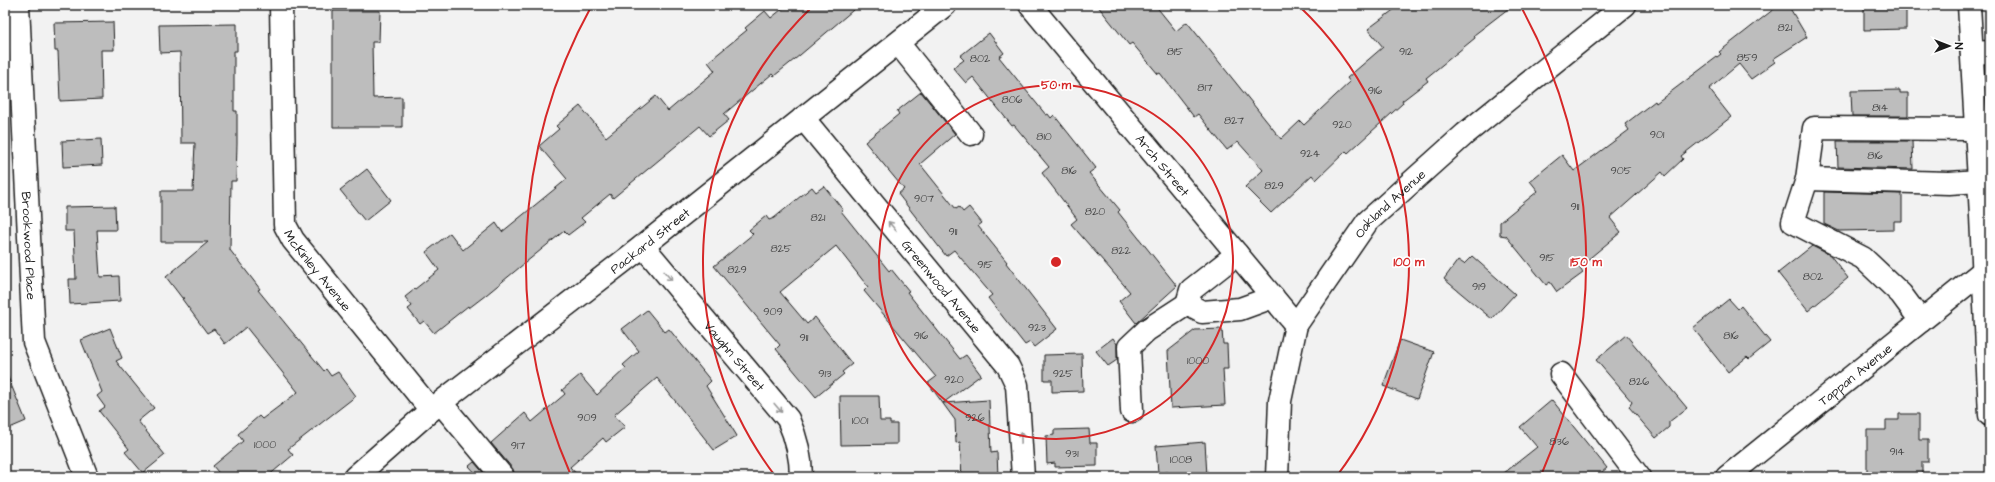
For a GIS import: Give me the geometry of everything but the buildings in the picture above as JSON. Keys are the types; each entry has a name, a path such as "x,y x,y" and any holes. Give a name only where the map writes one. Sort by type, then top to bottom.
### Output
{"street":[{"name":"Brookwood Place","path":"18,5 30,298 34,342 87,477"},
{"name":"McKinley Avenue","path":"281,5 285,225 293,240 436,406 503,477"},
{"name":"Packard Street","path":"355,477 436,406 643,246 945,5"},
{"name":"Arch Street","path":"1030,5 1296,324"},
{"path":"1969,5 1981,53 1976,129 1979,181 1986,216 1983,271 1990,415"},
{"name":"Oakland Avenue","path":"1277,477 1280,402 1296,324 1367,222 1465,134 1619,7"},
{"path":"898,43 971,134"},
{"name":"Greenwood Avenue","path":"803,118 1008,366 1017,385 1023,477"},
{"path":"1920,321 1901,294 1863,258 1793,222 1807,179 1814,128 1976,129"},
{"path":"1807,179 1949,183 1979,181"},
{"name":"Vaughn Street","path":"643,246 788,419 796,437 801,460 801,477"},
{"path":"1132,411 1129,347 1147,330 1187,304 1191,290 1237,254"},
{"name":"Tappan Avenue","path":"1727,477 1983,271"},
{"path":"1187,304 1202,312 1240,309 1273,297"},
{"path":"1561,374 1639,477"}]}
